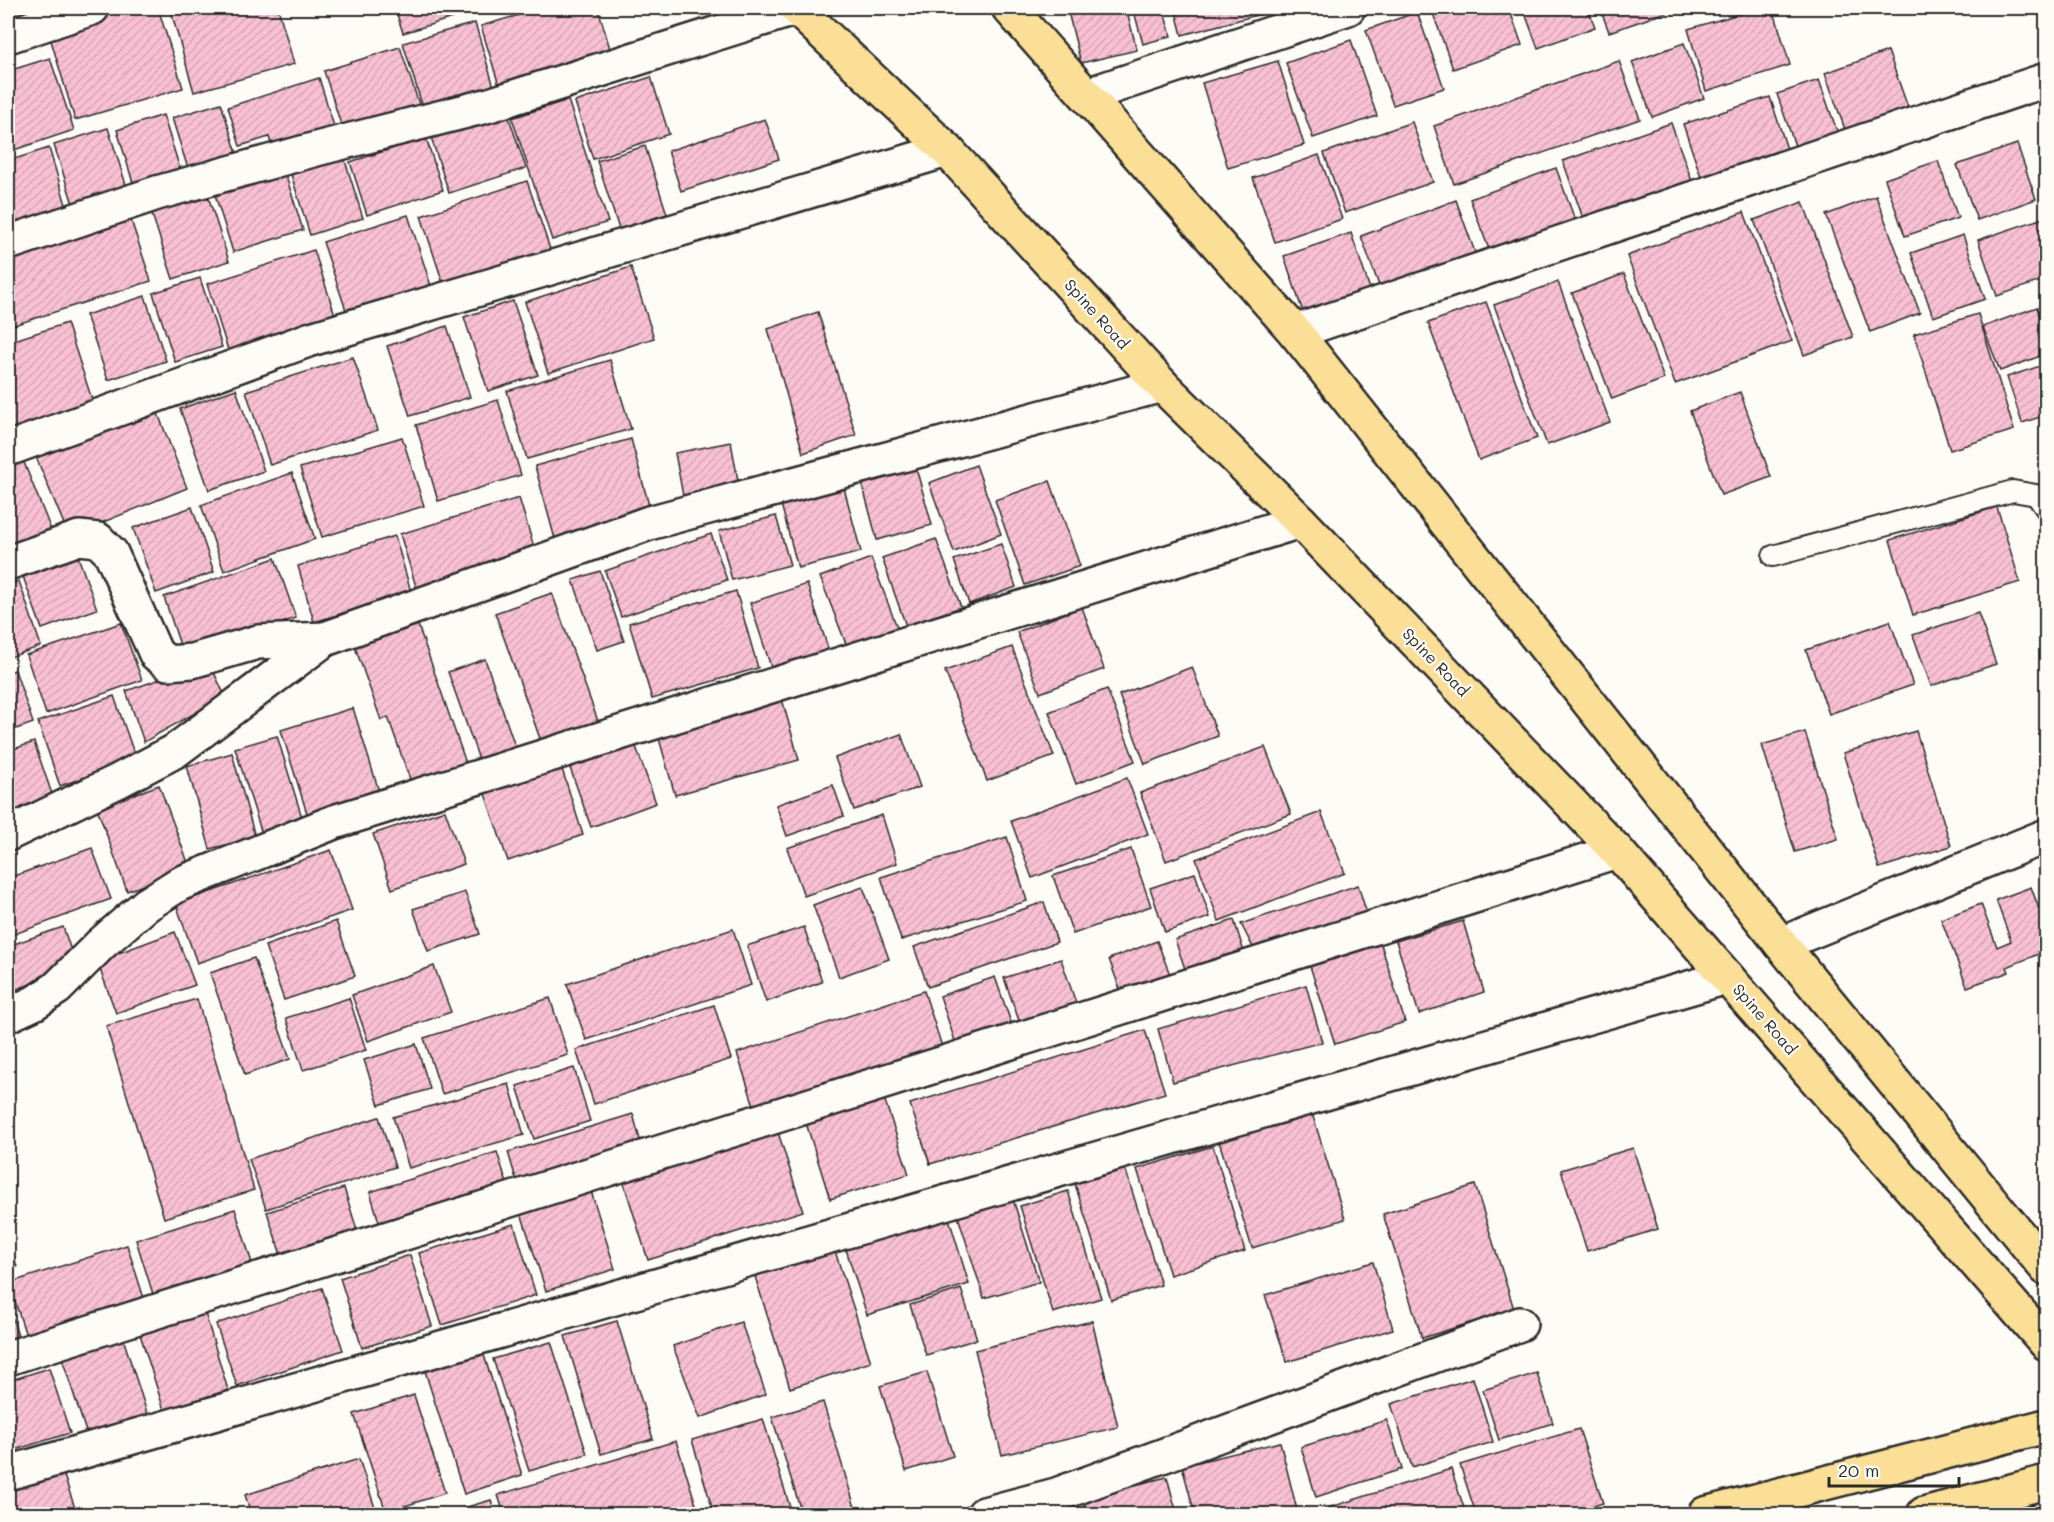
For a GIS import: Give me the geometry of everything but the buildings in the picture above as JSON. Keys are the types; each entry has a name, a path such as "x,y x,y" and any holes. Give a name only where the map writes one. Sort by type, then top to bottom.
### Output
{"main road":[{"name":"Spine Road","path":"796,8 947,150 1162,385 1300,520 1617,851 2046,1343"},
{"path":"1009,8 1295,332 1781,944 2046,1269"},
{"path":"1926,1205 1966,1170"},
{"path":"1705,1515 2046,1426"},
{"path":"1924,1515 2046,1482"}],"street":[{"path":"8,36 93,8"},
{"path":"8,243 157,193 320,148 486,106 796,8"},
{"path":"1087,95 1348,8"},
{"path":"1295,332 2046,80"},
{"path":"8,449 311,339 947,150"},
{"path":"8,834 118,782 175,751 325,639 649,523 1162,385"},
{"path":"8,1015 34,1003 57,988 146,904 179,884 334,822 1300,520"},
{"path":"8,563 79,538 98,540 111,553 156,654 168,663 192,661 258,642 325,639"},
{"path":"1781,944 2046,836"},
{"path":"8,1358 1617,851"},
{"path":"8,1473 1728,977"},
{"path":"984,1515 1058,1505 1520,1324"}],"lane":[{"path":"1773,556 2013,491 2036,495 2046,509"}]}
